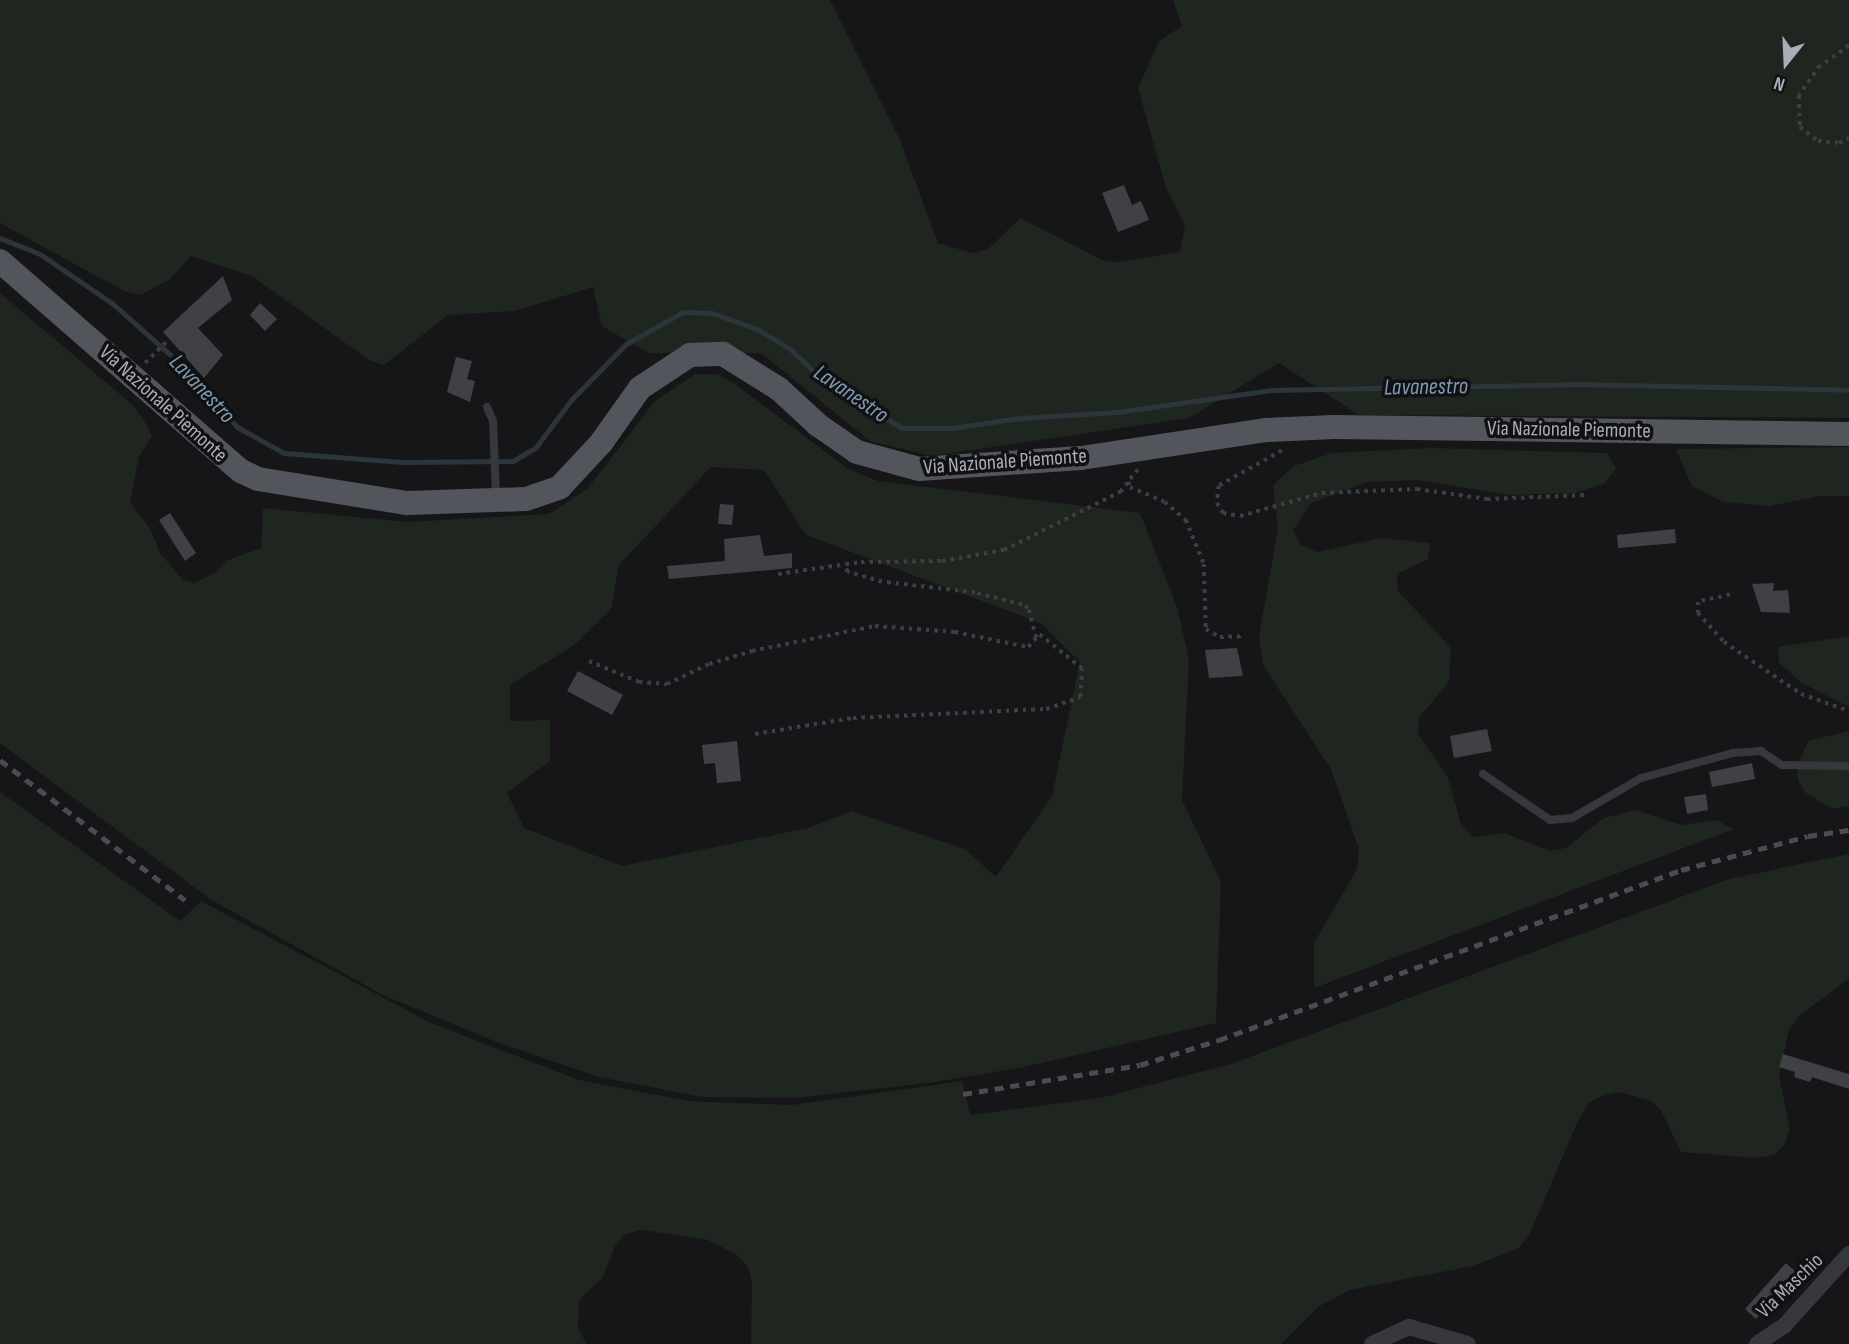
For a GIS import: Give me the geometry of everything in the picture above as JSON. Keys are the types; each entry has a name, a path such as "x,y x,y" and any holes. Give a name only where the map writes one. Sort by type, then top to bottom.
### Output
{"main road":[{"name":"Via Nazionale Piemonte","path":"0,261 216,454 258,479 407,503 496,496 534,498 560,487 601,443 640,388 690,355 723,354 779,389 818,425 857,452 919,470 1081,458 1267,430 1334,427 1849,434"}],"street":[{"name":"Via Maschio","path":"1757,1344 1784,1326 1849,1254"},
{"path":"1373,1344 1409,1327 1468,1344"}],"lane":[{"path":"487,407 494,440 496,496"},
{"path":"1483,774 1550,820 1572,818 1641,778 1732,752 1761,751 1782,765 1849,766"}],"path":[{"path":"1849,46 1820,66 1799,96 1800,127 1818,141 1839,143 1849,138"},
{"path":"131,376 169,339"},
{"path":"778,574 845,564 942,561 1004,550 1120,492 1155,445"},
{"path":"1284,450 1219,486 1217,503 1223,513 1240,516 1322,493 1417,489 1487,499 1588,495"},
{"path":"1128,482 1134,490 1176,508 1186,520 1204,564 1206,629 1220,637 1244,636"},
{"path":"755,734 853,718 1046,709 1080,697 1082,669 1036,632 1022,605 975,593 882,582 847,572 845,564"},
{"path":"1730,595 1698,602 1698,613 1724,642 1801,694 1849,711"},
{"path":"589,661 639,682 667,684 709,664 815,641 831,632 875,626 955,632 1028,647 1036,632"}],"shaded area":[{"path":"0,0 830,0 900,140 938,243 973,253 988,249 1020,218 1104,261 1120,262 1180,252 1185,226 1166,188 1138,88 1159,41 1182,26 1173,0 1849,0 1849,418 1359,415 1279,363 1189,418 931,456 870,441 761,353 648,353 602,326 593,287 515,311 448,315 384,365 369,360 252,276 191,256 169,280 140,295 124,291 0,223"},
{"path":"0,293 134,406 147,425 152,436 139,456 130,502 151,530 160,553 183,580 194,583 215,573 228,560 261,548 263,508 407,522 549,514 588,488 656,400 695,374 718,374 734,383 848,469 878,481 1140,513 1177,607 1189,659 1182,800 1221,882 1216,1023 1024,1067 935,1082 796,1098 701,1097 599,1077 499,1043 383,995 210,899 0,743","holes":["711,467 764,470 806,535 1041,623 1080,662 1052,796 996,877 965,849 852,811 808,828 622,866 524,828 507,793 550,761 550,720 510,721 510,685 573,646 611,609 619,565"]},
{"path":"1849,447 1849,496 1820,496 1769,506 1723,502 1692,486 1676,449"},
{"path":"1432,448 1607,453 1616,469 1605,483 1575,493 1510,495 1416,480 1368,482 1311,503 1293,530 1301,545 1317,552 1381,538 1430,543 1428,559 1397,574 1397,590 1451,648 1449,682 1419,717 1418,734 1448,777 1461,825 1473,837 1504,833 1550,851 1566,848 1604,818 1635,810 1682,825 1716,820 1734,829 1314,988 1314,943 1357,869 1359,849 1331,769 1263,665 1259,636 1278,529 1273,485 1294,466 1332,453"},
{"path":"1849,636 1849,707 1802,683 1779,663 1778,647"},
{"path":"1849,731 1849,806 1832,809 1806,793 1798,781 1797,767 1808,741"},
{"path":"0,792 180,921 201,901 431,1023 579,1080 689,1101 792,1105 962,1081 970,1115 1100,1098 1231,1064 1729,879 1849,854 1849,979 1799,1016 1789,1030 1779,1076 1790,1129 1785,1144 1774,1155 1756,1158 1681,1152 1661,1110 1649,1100 1619,1092 1602,1096 1589,1102 1577,1123 1529,1236 1519,1248 1473,1266 1349,1290 1318,1307 1281,1344 751,1344 752,1284 748,1267 737,1255 708,1240 642,1230 625,1234 615,1246 603,1277 579,1300 578,1329 587,1344 0,1344"}],"building":[{"path":"1124,185 1132,205 1141,201 1149,220 1118,232 1102,193"},
{"path":"223,276 232,300 198,328 223,355 204,378 163,332"},
{"path":"260,303 277,319 265,331 250,315"},
{"path":"456,357 472,361 467,379 475,381 470,402 447,392"},
{"path":"720,504 734,505 732,525 718,524"},
{"path":"170,513 196,553 185,561 159,520"},
{"path":"1675,529 1676,543 1618,548 1617,535"},
{"path":"760,535 764,556 792,553 792,568 669,579 667,566 725,561 724,539"},
{"path":"1774,583 1773,591 1788,590 1790,613 1761,612 1752,584"},
{"path":"1237,648 1243,676 1209,678 1205,650"},
{"path":"578,671 623,695 612,715 567,691"},
{"path":"1487,729 1492,751 1454,758 1450,736"},
{"path":"737,741 741,781 717,783 715,763 704,764 702,745"},
{"path":"1752,763 1755,779 1712,787 1709,772"},
{"path":"1706,794 1708,810 1687,814 1684,797"},
{"path":"1783,1054 1849,1074 1849,1089 1812,1077 1810,1082 1794,1077 1795,1072 1779,1067"},
{"path":"1786,1263 1797,1273 1756,1319 1745,1309"}],"waterway":[{"name":"Lavanestro","path":"0,238 40,254 113,304 194,376 237,427 284,453 403,462 513,461 536,447 571,400 626,344 683,312 712,313 757,329 789,348 823,380 902,428 952,428 1020,418 1117,412 1272,390 1574,384 1849,390"}],"railway":[{"path":"0,760 185,900"},
{"path":"963,1094 1140,1065 1219,1040 1681,870 1808,836 1849,830"}]}
